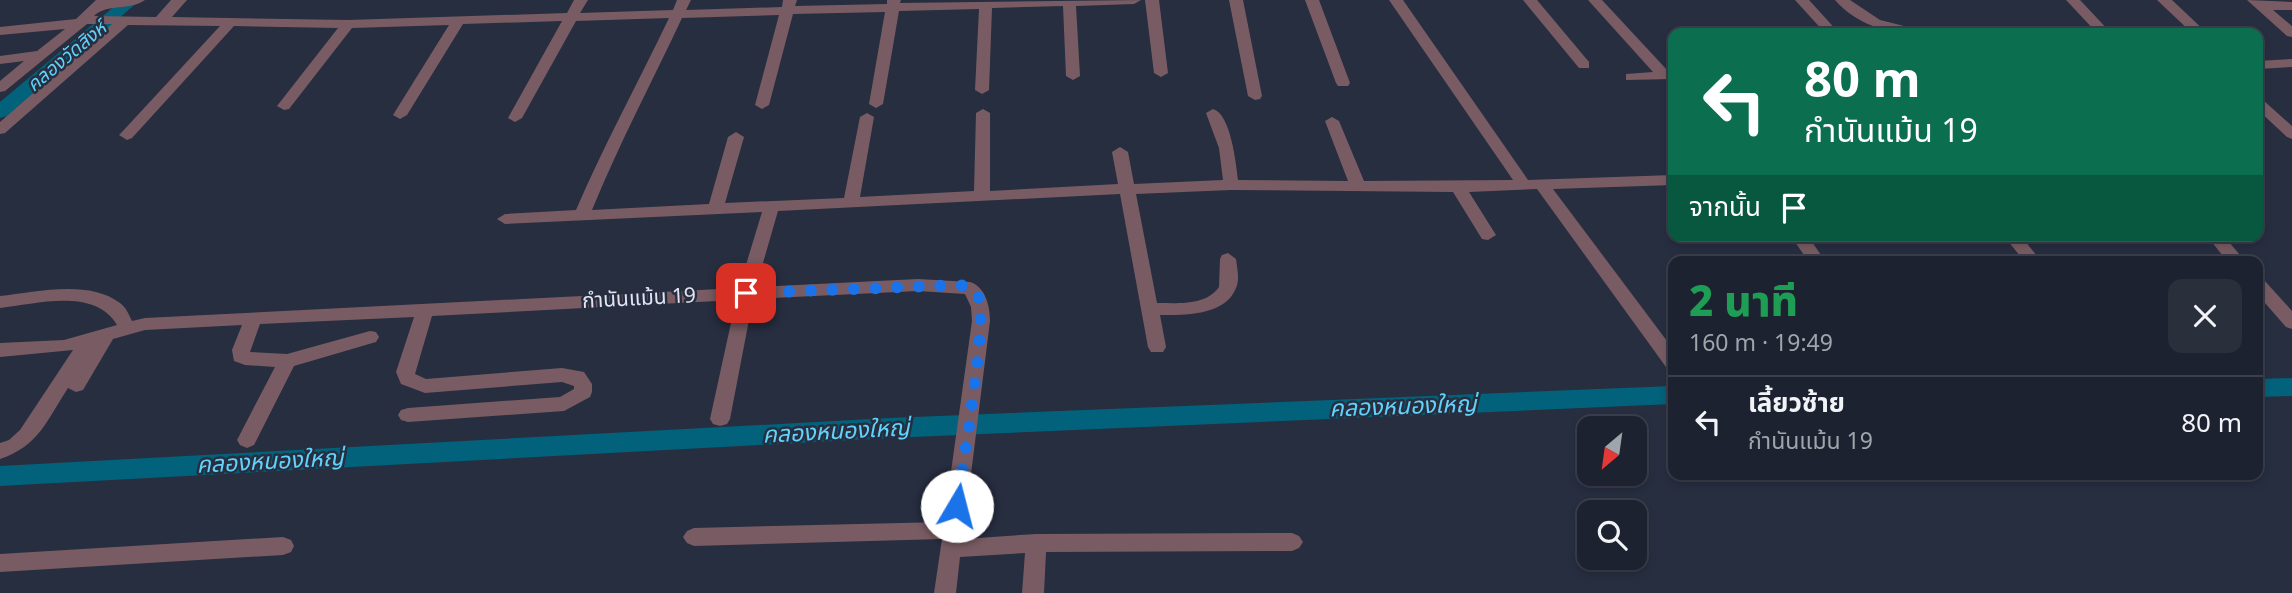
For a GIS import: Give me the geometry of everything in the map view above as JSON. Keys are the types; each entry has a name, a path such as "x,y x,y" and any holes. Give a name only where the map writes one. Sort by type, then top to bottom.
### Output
{"street":[{"path":"0,88 81,21 101,8 138,0"},
{"path":"158,23 178,6 181,1 178,0"},
{"path":"515,118 581,0"},
{"path":"603,16 611,0"},
{"path":"101,8 119,21 348,24 603,16 681,7 1134,0"},
{"path":"1152,0 1161,73"},
{"path":"1236,0 1255,96"},
{"path":"1312,0 1343,83"},
{"path":"1396,0 1533,185 1668,356"},
{"path":"1530,0 1584,65"},
{"path":"1595,0 1668,74"},
{"path":"1802,0 1827,28"},
{"path":"1842,0 1866,20 1890,28"},
{"path":"2073,0 2099,28"},
{"path":"2164,0 2195,28"},
{"path":"1072,1 1073,76"},
{"path":"982,90 989,3"},
{"path":"2258,3 2292,6"},
{"path":"2258,3 2292,33"},
{"path":"850,203 894,4"},
{"path":"762,105 788,5"},
{"path":"582,215 614,139 630,114 681,7"},
{"path":"400,115 459,20"},
{"path":"0,31 81,21"},
{"path":"0,130 119,21"},
{"path":"127,135 232,21"},
{"path":"284,106 348,24"},
{"path":"0,60 40,55"},
{"path":"2263,65 2292,63"},
{"path":"1631,76 1668,75"},
{"path":"2263,107 2292,134"},
{"path":"982,198 983,113"},
{"path":"1213,113 1227,148 1231,186"},
{"path":"1332,121 1359,188"},
{"path":"715,209 736,136"},
{"path":"1119,152 1157,347"},
{"path":"505,219 1125,189 1231,186 1458,187 1668,180"},
{"path":"1458,187 1488,235"},
{"path":"720,419 746,293 771,207"},
{"path":"2017,242 2029,256"},
{"path":"2220,242 2233,256"},
{"path":"1150,309 1190,307 1218,299 1228,288 1228,259"},
{"name":"กำนันแม้น 19","path":"0,350 88,342 127,327 254,318 918,285 970,288 979,296 981,309 971,408 946,593"},
{"path":"2263,290 2292,323"},
{"path":"0,302 82,297 115,308 127,327"},
{"path":"408,415 564,404 583,392 583,384 577,377 562,375 425,386 408,379 405,372 426,309"},
{"path":"254,318 240,350 241,356 287,361 370,337"},
{"path":"76,385 107,333"},
{"path":"0,451 16,445 27,435 88,342"},
{"path":"247,440 287,361"},
{"path":"694,537 952,540 1036,544 1293,542"},
{"path":"1033,593 1036,544"},
{"path":"0,563 283,546"}],"waterway":[{"name":"คลองวัดสิงห์","path":"0,112 132,0"},
{"name":"คลองหนองใหญ่","path":"2263,388 2292,387"},
{"name":"คลองหนองใหญ่","path":"0,476 890,428 1668,395"}],"route":[{"path":"746,293 960,285 970,288 979,296 981,309 978,344 957,506"}]}
